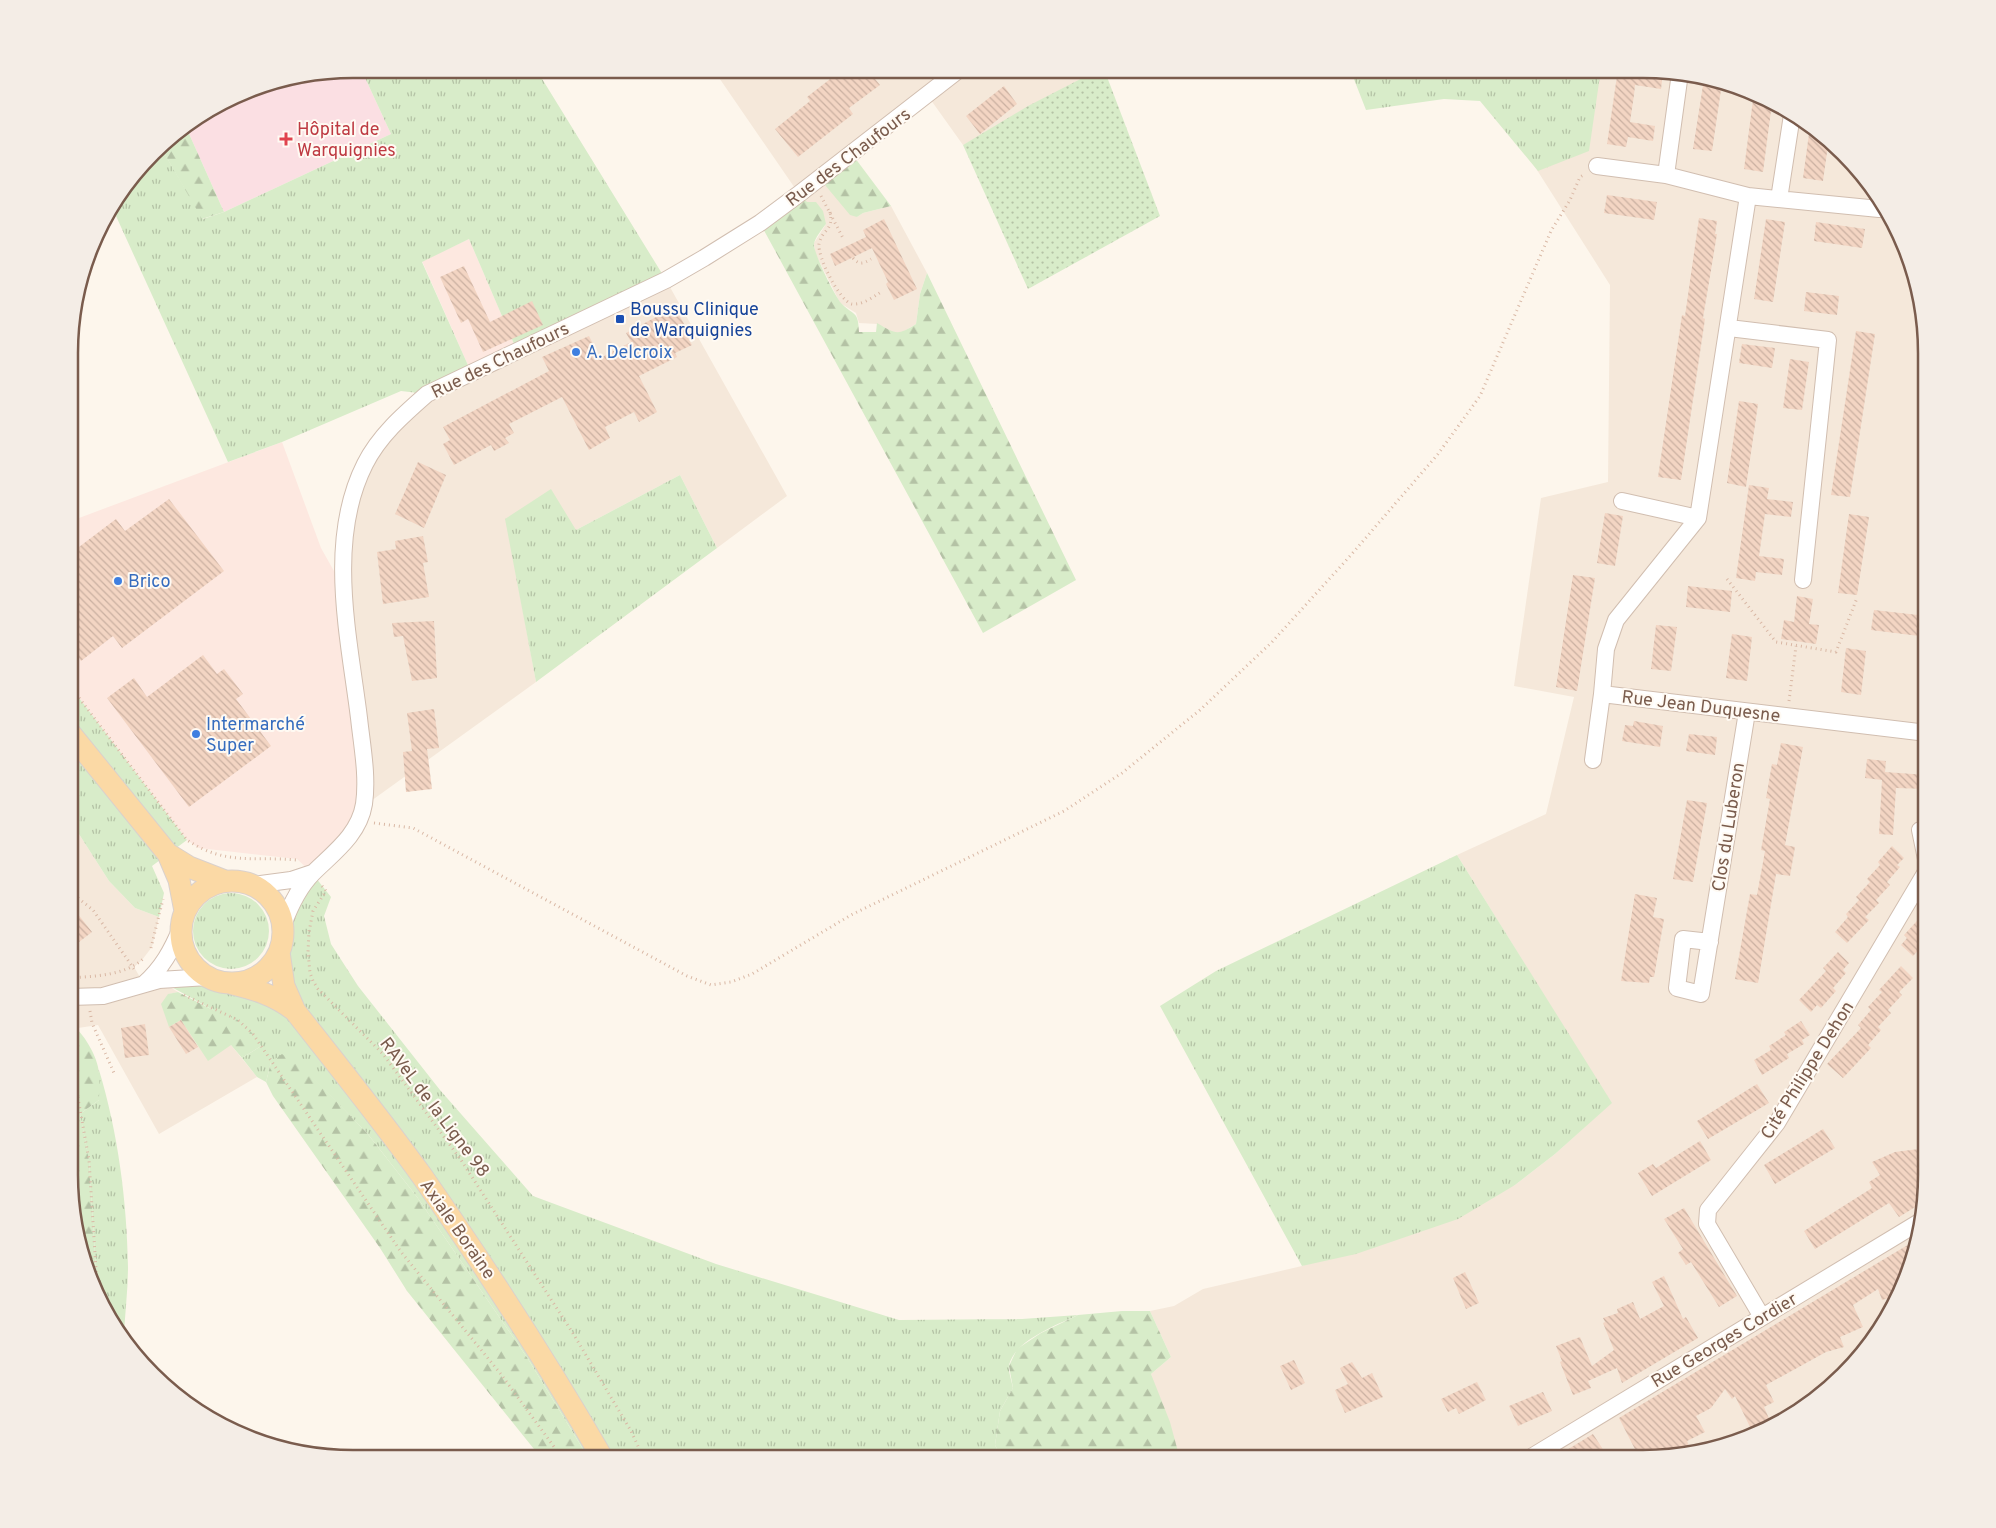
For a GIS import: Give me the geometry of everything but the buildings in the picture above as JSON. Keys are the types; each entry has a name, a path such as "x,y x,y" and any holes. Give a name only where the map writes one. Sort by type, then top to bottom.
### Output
{"main road":[{"path":"78,743 168,854 179,880 183,919 182,943 187,957 196,969 208,977 229,983 244,982 259,976 271,966 279,952 283,939 283,925 278,908 268,895 253,885 240,881 225,881 208,886 194,896 183,919"},
{"path":"168,854 189,868 225,881"},
{"name":"Axiale Boraine","path":"279,952 284,986 295,1011 421,1175 530,1338 598,1450"},
{"name":"Axiale Boraine","path":"229,983 262,991 280,1000 295,1011"}],"street":[{"name":"Rue des Chaufours","path":"283,925 291,902 312,874 347,839 359,821 364,806 363,755 343,587 344,553 352,494 365,463 386,432 427,394 666,280 760,223 814,184 949,78"},
{"path":"1666,175 1679,80"},
{"path":"1779,200 1791,121"},
{"path":"1597,166 1666,175 1748,196 1878,209"},
{"name":"Rue Jean Duquesne","path":"1748,196 1698,518 1616,620 1606,649 1602,694 1918,732"},
{"path":"1729,328 1828,340 1803,580"},
{"path":"1622,501 1698,518"},
{"path":"1593,760 1602,694"},
{"name":"Clos du Luberon","path":"1710,942 1747,712"},
{"name":"Rue des Chaufours","path":"253,885 291,880 312,874"},
{"name":"Cité Philippe Dehon","path":"1762,1317 1707,1224 1708,1210 1777,1124 1918,885"},
{"path":"151,982 174,944 183,919"},
{"path":"78,997 121,992 151,982 185,977 208,977"},
{"name":"Rue Georges Cordier","path":"1543,1450 1914,1224"}],"path":[{"path":"359,821 412,828 678,971 711,985 731,982 752,974 851,915 1064,811 1122,772 1200,710 1257,656 1352,556 1438,454 1480,396 1551,231 1570,200 1580,177 1597,166"},
{"path":"814,184 844,240"},
{"path":"830,212 831,226 821,238 819,245 824,266 842,297 847,302 857,303 864,302 881,292"},
{"path":"853,258 857,263 861,264 871,259"},
{"path":"1727,579 1776,642 1836,652 1857,598"},
{"path":"1787,717 1796,646"},
{"name":"RAVeL de la Ligne 98","path":"78,697 187,840 199,848 218,856 237,859 297,859 326,891 313,911 309,932 310,973 318,989 383,1054 460,1160 574,1335 631,1431 640,1450"},
{"path":"78,977 95,976 133,967 142,960 152,947 164,893"},
{"path":"78,898 93,910 133,967 151,982 238,1020 253,1034 401,1252 500,1373 556,1450"},
{"path":"88,997 92,1022 114,1073"},
{"path":"78,1098 89,1160 97,1277"}],"shaded area":[{"name":"Hôpital de Warquignies","path":"365,78 391,134 224,212 188,132 215,114 264,92 316,80"},
{"path":"719,78 1086,78 963,145 928,96 820,178 857,217 863,213 891,206 927,273 920,294 916,324 901,333 894,333 877,324 859,323 856,313 840,303 815,253 814,243 826,224 799,194"},
{"path":"1479,78 1662,78 1715,87 1749,98 1781,114 1811,134 1850,171 1882,215 1898,247 1909,281 1918,334 1918,1194 1909,1247 1898,1281 1882,1313 1862,1343 1825,1382 1781,1414 1749,1430 1715,1441 1662,1450 1169,1450 1151,1374 1171,1357 1150,1311 1174,1306 1203,1289 1302,1266 1515,1185 1555,1154 1611,1103 1457,855 1546,814 1574,697 1514,686 1541,498 1608,482 1610,285"},
{"path":"469,239 517,351 471,372 422,261"},
{"path":"666,280 787,496 717,548 680,475 576,530 506,519 536,682 364,806 343,587 352,494 403,415"},
{"path":"282,442 321,548 343,587 364,806 312,873 297,859 199,848 187,840 78,697 78,518"},
{"path":"78,833 109,881 135,908 159,917 152,947 134,967 144,984 159,980 178,992 169,994 170,1027 181,1020 231,1045 257,1077 159,1134 98,1025 78,1028"}],"green space":[{"path":"365,78 542,78 666,280 517,351 469,239 422,262 471,372 427,394 401,391 282,442 228,462 115,214 134,185 164,153 203,219 224,212 391,134"},
{"path":"1082,78 1107,78 1160,216 1028,289 963,145 1028,106"},
{"path":"1354,78 1600,78 1589,151 1538,171 1480,101 1444,99 1366,110"},
{"path":"188,132 224,212 202,219 164,153"},
{"path":"852,154 891,206 863,213 857,217 850,215 820,179"},
{"path":"799,194 807,202 816,202 823,211 826,224 814,244 817,256 835,294 842,304 857,317 859,332 876,332 877,323 896,332 916,324 920,294 927,273 1076,580 983,633 760,223"},
{"path":"680,475 717,548 536,682 505,519 551,489 576,530"},
{"path":"78,697 187,840 152,866 164,893 159,917 135,908 109,881 78,833"},
{"path":"1457,855 1612,1103 1555,1154 1515,1185 1458,1219 1356,1254 1302,1266 1160,1006 1216,971"},
{"path":"312,873 331,897 324,916 331,944 358,986 440,1090 533,1196 716,1264 899,1320 1022,1319 1078,1315 1038,1334 1019,1348 1013,1356 1009,1367 1013,1388 1000,1411 995,1445 998,1450 584,1450 528,1359 417,1197 367,1133 305,1070 271,1062 266,1082 257,1077 242,1058 261,1046 213,1010 159,980 208,977 274,997 279,952 283,939 283,925"},
{"path":"231,893 246,896 258,904 266,916 269,931 266,946 258,958 246,966 231,969 216,966 204,958 196,946 193,931 196,916 204,904 216,896"},
{"path":"178,992 213,1010 238,1020 253,1034 261,1046 242,1058 231,1045 208,1061 181,1020 169,1027 161,1004 168,994"},
{"path":"78,1030 89,1045 96,1060 99,1073 99,1100 80,1114 89,1160 96,1277 87,1247 78,1194"},
{"path":"282,1054 305,1069 367,1133 417,1197 528,1359 584,1450 535,1450 407,1291 380,1248 273,1096 266,1082 271,1062"},
{"path":"99,1070 116,1143 126,1217 128,1284 124,1329 114,1313 96,1277 89,1160 80,1114 99,1100"},
{"path":"1122,1311 1150,1311 1171,1357 1151,1374 1170,1422 1178,1450 998,1450 995,1445 1000,1411 1013,1388 1009,1366 1017,1349 1041,1333 1078,1315"}],"place":[{"name":"Hôpital de Warquignies","path":"286,139"},
{"name":"Boussu Clinique de Warquignies","path":"620,319"},
{"name":"A. Delcroix","path":"576,352"},
{"name":"Brico","path":"118,581"},
{"name":"Intermarché Super","path":"196,734"}]}
